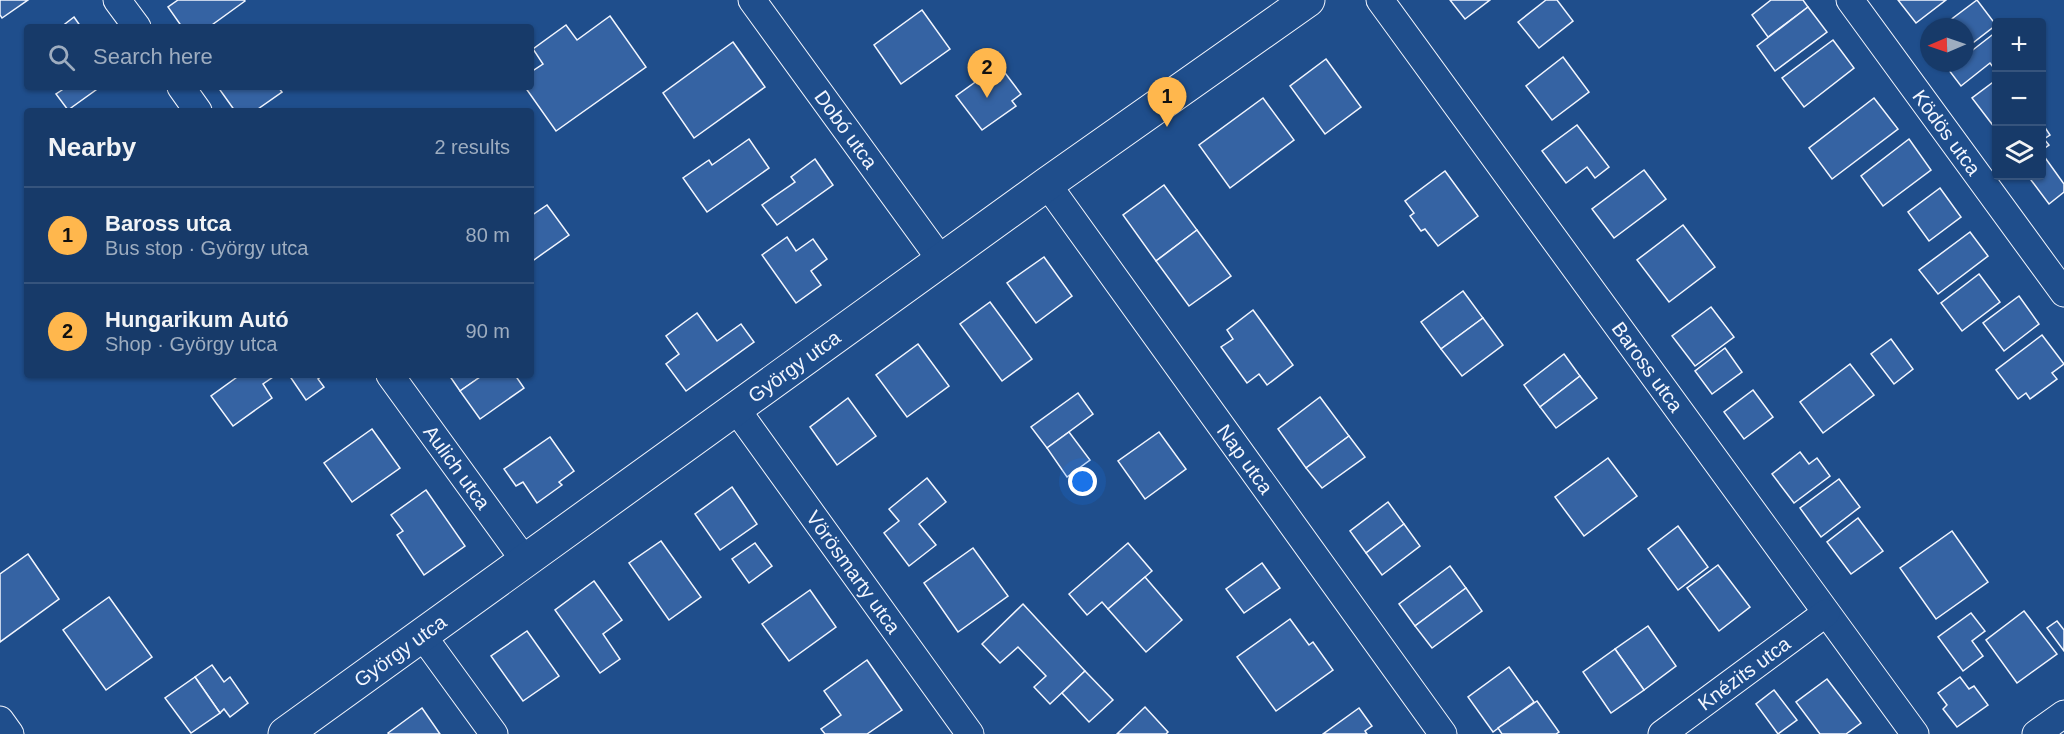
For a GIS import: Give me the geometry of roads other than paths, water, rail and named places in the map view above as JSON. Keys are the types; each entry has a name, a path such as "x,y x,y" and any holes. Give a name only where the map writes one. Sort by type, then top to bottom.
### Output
{"street":[{"path":"117,0 135,24"},
{"name":"Dobó utca","path":"752,0 941,260"},
{"name":"György utca","path":"285,734 941,260 1308,0"},
{"name":"Baross utca","path":"1380,0 1915,734"},
{"name":"Ködös utca","path":"1850,0 2064,293"},
{"path":"183,90 196,108"},
{"name":"Nap utca","path":"1047,184 1443,734"},
{"name":"Aulich utca","path":"392,378 525,561"},
{"name":"Vörösmarty utca","path":"736,409 970,734"},
{"name":"Knézits utca","path":"1662,734 1826,613"},
{"path":"423,635 494,734"},
{"path":"2036,734 2064,714"},
{"path":"0,720 10,734"}],"place":[{"name":"Hungarikum Autó","path":"987,98"},
{"name":"Baross utca","path":"1167,127"}]}
